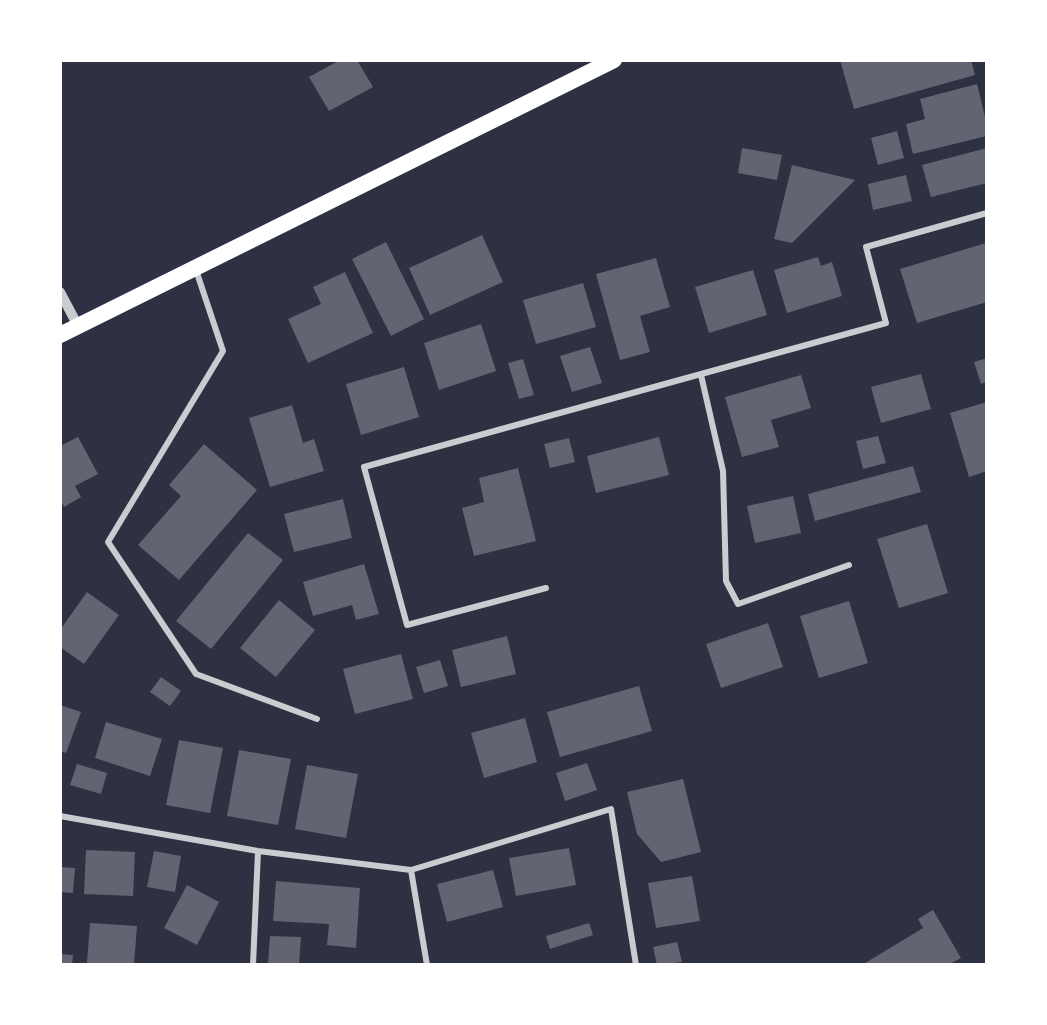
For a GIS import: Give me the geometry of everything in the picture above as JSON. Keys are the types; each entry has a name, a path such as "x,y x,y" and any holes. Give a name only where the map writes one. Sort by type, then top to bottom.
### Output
{"highway":[{"path":"60,335 196,270 615,60"}],"street":[{"path":"546,588 407,625 364,466 886,323 866,247 987,213"},
{"path":"196,270 223,351 108,542 196,674 317,719"},
{"path":"60,292 78,326"},
{"path":"700,375 723,471 726,581 738,604 849,565"},
{"path":"60,816 258,851 411,870 611,809 636,965"},
{"path":"253,965 258,851"},
{"path":"411,870 427,965"}],"building":[{"path":"340,60 357,60 373,87 329,111 309,77"},
{"path":"840,60 971,60 975,75 854,109"},
{"path":"977,84 987,125 987,136 913,154 906,124 925,119 920,99"},
{"path":"897,131 904,158 878,165 871,138"},
{"path":"742,148 782,155 777,180 738,173"},
{"path":"987,148 987,183 931,197 922,165"},
{"path":"792,165 855,180 792,243 774,239"},
{"path":"906,175 912,201 873,210 868,184"},
{"path":"482,235 503,282 430,315 409,268"},
{"path":"386,242 424,319 391,336 352,259"},
{"path":"986,243 987,302 917,323 900,269"},
{"path":"818,257 821,266 832,262 842,296 787,313 774,270"},
{"path":"656,258 670,307 640,316 650,352 620,360 596,274"},
{"path":"753,270 767,315 709,333 695,287"},
{"path":"345,272 373,333 308,363 288,319 321,304 313,287"},
{"path":"583,283 596,327 536,344 523,300"},
{"path":"481,324 496,371 439,390 424,343"},
{"path":"590,347 602,383 572,392 560,356"},
{"path":"987,358 987,382 981,384 974,362"},
{"path":"523,359 534,395 519,399 508,363"},
{"path":"404,367 419,417 361,435 346,384"},
{"path":"921,374 931,409 881,423 871,387"},
{"path":"801,375 811,408 771,420 779,447 742,457 725,397"},
{"path":"987,402 987,471 969,477 950,413"},
{"path":"292,405 303,443 314,439 324,471 270,487 249,418"},
{"path":"878,436 886,463 863,469 856,441"},
{"path":"78,437 98,474 75,486 81,497 64,507 60,499 60,446"},
{"path":"659,437 669,475 596,493 587,456"},
{"path":"569,438 575,462 550,468 544,444"},
{"path":"204,444 257,490 179,580 138,545 181,496 169,485"},
{"path":"913,466 921,492 815,521 808,494"},
{"path":"518,468 536,541 474,556 462,508 484,502 479,478"},
{"path":"793,496 801,533 755,543 747,506"},
{"path":"343,499 352,538 294,552 284,514"},
{"path":"927,524 948,593 899,608 877,539"},
{"path":"248,533 283,560 211,649 176,621"},
{"path":"364,564 379,614 356,620 352,605 313,616 303,582"},
{"path":"87,592 119,615 84,664 60,647 60,630"},
{"path":"279,600 315,630 276,677 240,648"},
{"path":"849,601 868,663 819,678 800,616"},
{"path":"768,623 783,667 721,688 706,644"},
{"path":"507,636 516,674 461,687 452,650"},
{"path":"401,654 413,699 355,714 343,669"},
{"path":"440,660 448,686 424,693 416,667"},
{"path":"161,677 181,691 170,706 150,692"},
{"path":"639,686 652,731 560,757 547,712"},
{"path":"60,705 81,712 66,753 60,751"},
{"path":"525,718 537,762 484,778 471,733"},
{"path":"106,722 162,739 150,776 95,758"},
{"path":"179,740 223,748 210,813 166,805"},
{"path":"239,750 291,759 278,825 227,816"},
{"path":"587,763 597,790 565,801 556,773"},
{"path":"77,764 107,773 101,794 70,785"},
{"path":"307,765 358,774 346,838 295,829"},
{"path":"683,779 701,852 661,862 637,834 627,792"},
{"path":"569,848 576,885 516,896 509,858"},
{"path":"86,850 135,852 133,896 84,894"},
{"path":"154,851 181,856 175,892 147,887"},
{"path":"60,867 75,868 73,893 60,892"},
{"path":"493,870 503,907 447,922 437,884"},
{"path":"692,876 700,921 656,928 648,883"},
{"path":"276,881 360,888 356,948 327,945 329,924 273,921"},
{"path":"187,885 219,902 197,945 164,928"},
{"path":"933,910 961,958 948,965 862,965 923,928 918,919"},
{"path":"90,923 137,926 134,965 87,963"},
{"path":"589,923 593,935 550,949 546,936"},
{"path":"270,936 301,937 299,965 268,964"},
{"path":"677,942 682,962 657,965 653,947"},
{"path":"60,954 73,955 72,965 60,965"}]}
